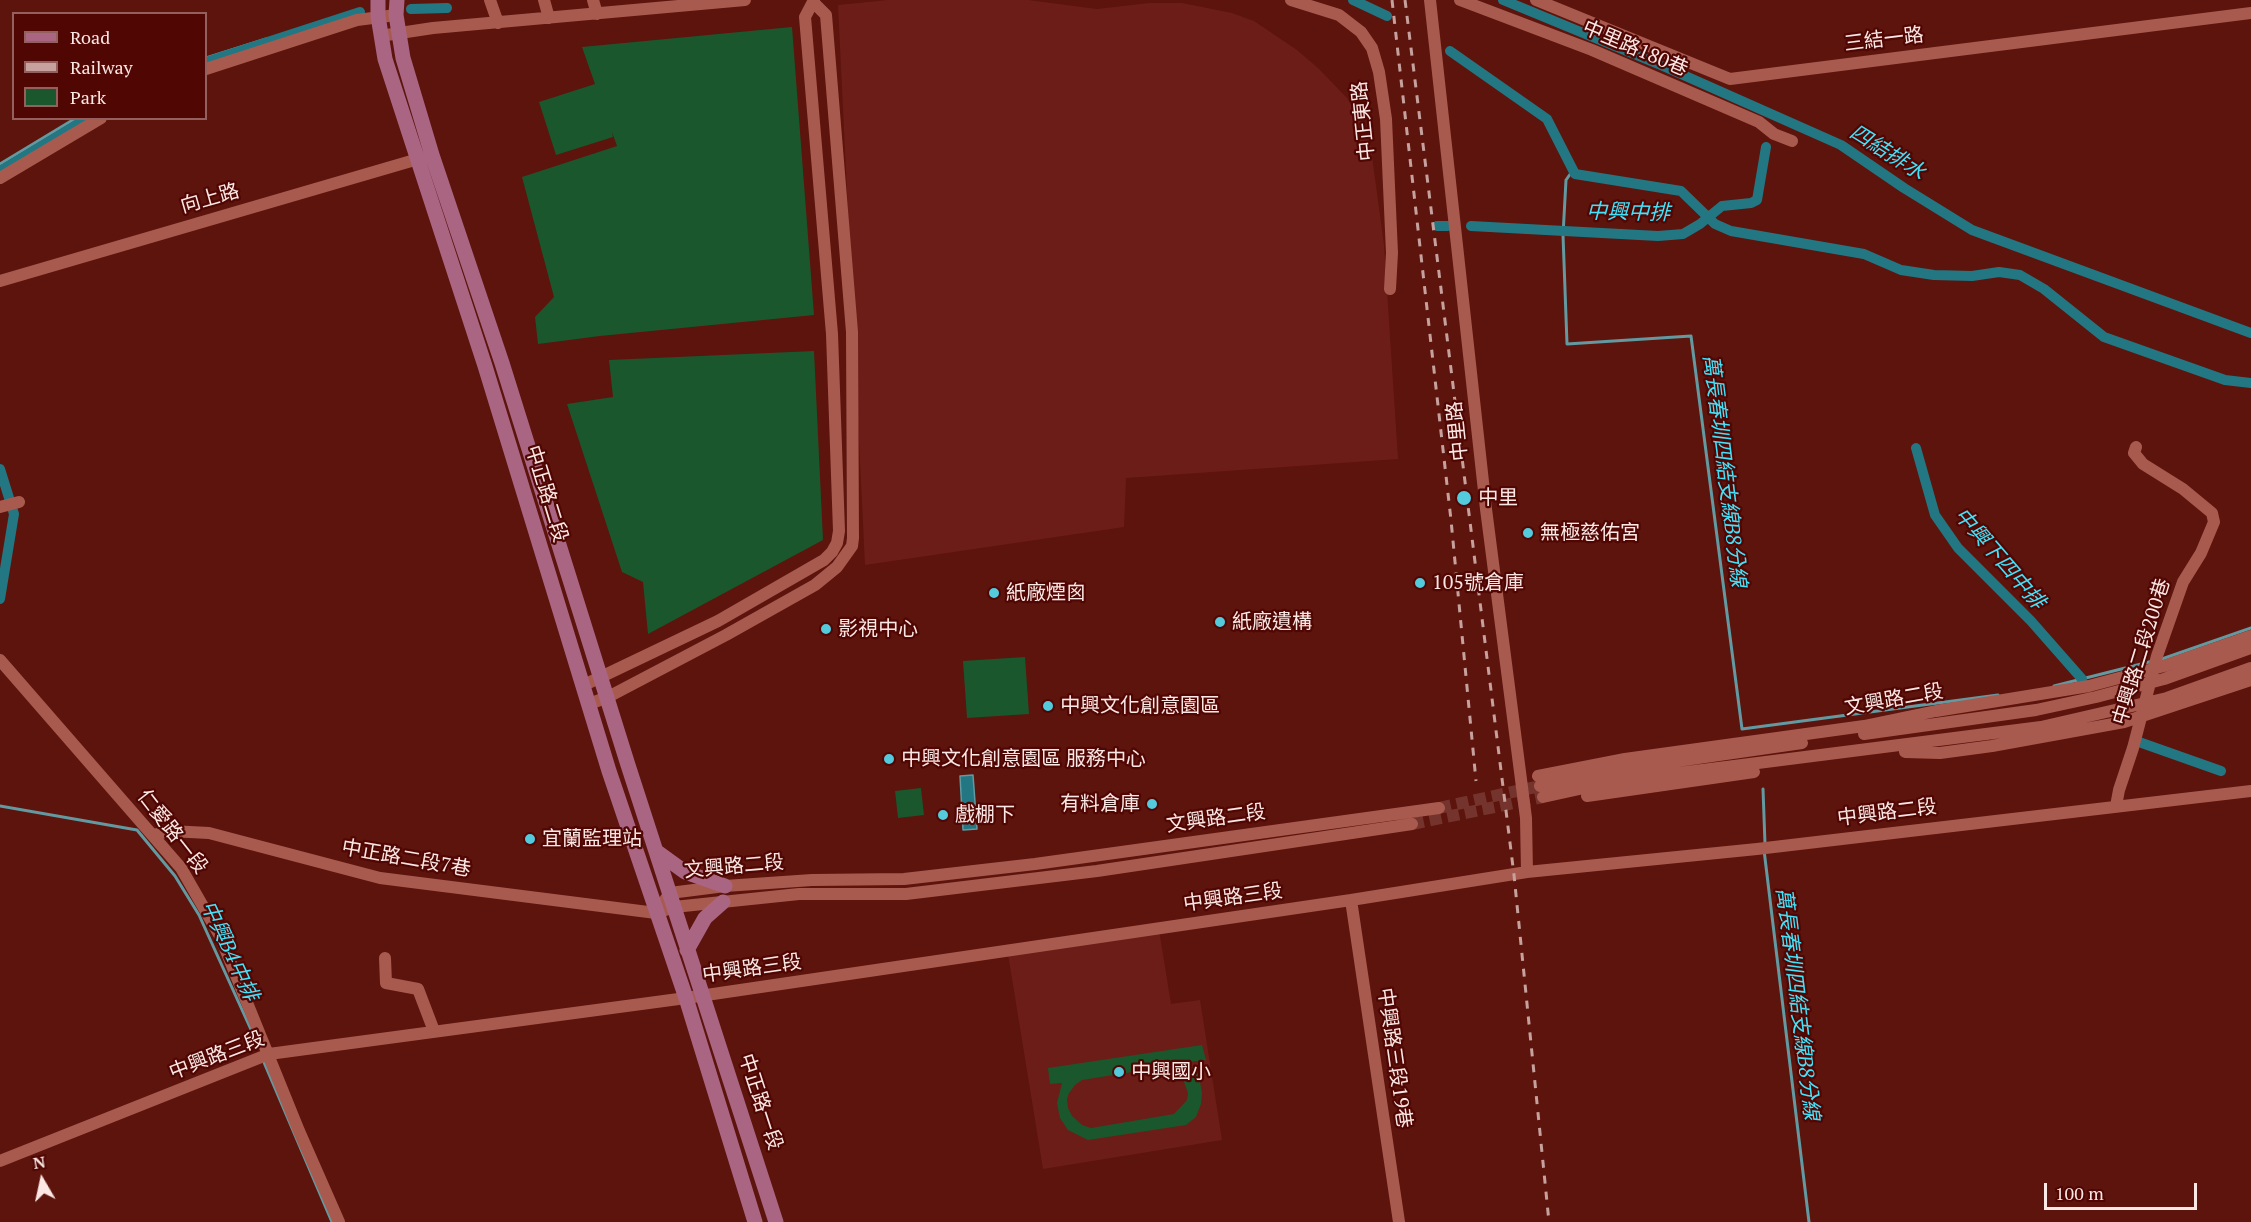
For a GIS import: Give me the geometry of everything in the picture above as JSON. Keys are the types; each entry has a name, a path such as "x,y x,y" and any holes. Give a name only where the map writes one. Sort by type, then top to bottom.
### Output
{"main road":[{"name":"中正路二段","path":"377,5 385,59 425,157 502,363 687,950 704,995"},
{"name":"中正路二段","path":"397,8 398,32 425,157 485,366 630,838 686,998"},
{"path":"656,851 685,872 725,886"},
{"path":"687,950 705,918 723,902"},
{"name":"中正路一段","path":"704,995 776,1222"},
{"name":"中正路一段","path":"686,998 755,1222"}],"street":[{"path":"490,0 498,23"},
{"path":"544,0 549,18"},
{"path":"593,0 597,14"},
{"path":"380,36 398,32 745,0"},
{"name":"中正東路","path":"1292,0 1339,15 1361,32 1372,48 1379,72 1386,119 1392,253 1390,289"},
{"name":"中里路","path":"1430,0 1486,509 1526,818 1527,872"},
{"name":"中里路180巷","path":"1460,0 1592,50 1758,122 1774,134 1792,141"},
{"name":"三結一路","path":"1536,0 1730,79 2251,16"},
{"path":"2248,0 2251,16"},
{"path":"582,686 717,621 824,560 837,543 839,531 832,334 805,17 814,2 826,15 852,332 854,538 852,546 837,567 815,585 726,635 608,697 589,704"},
{"path":"207,69 333,27 377,5 397,8"},
{"path":"0,178 98,120"},
{"name":"向上路","path":"0,281 425,157"},
{"name":"中興路二段200巷","path":"2116,806 2149,683 2182,582 2201,553 2214,522 2212,513 2182,489 2143,464 2134,453 2136,447"},
{"name":"文興路二段","path":"1541,791 1625,759 1864,726 1936,711 2089,686 2154,669 2251,636"},
{"name":"文興路二段","path":"1541,791 1616,770 2036,710 2096,698 2149,683 2251,648"},
{"name":"仁愛路一段","path":"0,660 181,868 220,936 339,1222"},
{"path":"2142,710 2178,694 2251,668"},
{"path":"1541,791 2013,731 2142,710 2251,680"},
{"name":"中興路二段","path":"1527,872 1757,849 2251,791"},
{"name":"文興路二段","path":"656,913 672,900 725,886 812,880 904,879 1035,864 1439,808"},
{"name":"文興路二段","path":"672,900 723,902 799,894 906,894 1097,871 1412,824"},
{"name":"中正路二段7巷","path":"153,835 170,831 209,833 380,878 656,913"},
{"name":"中興路三段","path":"0,1161 269,1054 686,998 1527,872"},
{"name":"中興路三段19巷","path":"1351,900 1399,1222"},
{"path":"385,958 386,983 418,989 434,1031"}],"shaded area":[{"path":"888,0 1028,0 1097,9 1149,3 1182,3 1232,13 1254,21 1297,50 1318,68 1347,98 1369,134 1384,245 1398,459 1126,478 1124,527 865,565 838,5"},
{"name":"中興國小","path":"1159,930 1171,1004 1200,1000 1222,1140 1043,1169 1008,954"}],"green space":[{"path":"792,27 814,315 538,344 535,317 554,297 522,177 617,146 612,132 613,137 556,155 539,102 595,84 582,47"},
{"path":"814,351 823,540 648,634 643,582 622,572 567,404 613,397 609,360"},
{"path":"1025,657 1029,714 967,718 963,661"},
{"path":"921,788 924,815 898,818 895,791"},
{"path":"1202,1045 1206,1060 1188,1062 1199,1076 1202,1093 1196,1117 1186,1125 1088,1140 1068,1130 1060,1118 1057,1103 1062,1083 1050,1084 1048,1068","holes":["1164,1067 1179,1073 1188,1093 1187,1100 1174,1114 1091,1128 1082,1125 1072,1116 1068,1108 1069,1093 1082,1080"]}],"water":[{"path":"973,775 977,829 963,830 960,776"}],"waterway":[{"path":"1353,0 1387,16"},
{"name":"四結排水","path":"1503,0 1663,66 1841,145 1972,230 2251,333"},
{"path":"411,9 447,8"},
{"path":"207,62 360,12"},
{"path":"207,58 266,39 267,42"},
{"path":"1450,51 1547,119 1575,174 1681,191 1715,224 1731,231 1864,254 1901,270 1934,275 1972,276 1999,272 2020,275 2044,289 2104,337 2225,380 2251,383"},
{"path":"0,164 73,120"},
{"path":"0,171 85,120"},
{"name":"中興中排","path":"1471,226 1658,236 1683,234 1722,206 1751,203 1757,200 1766,147"},
{"name":"萬長春圳四結支線B8分線","path":"1573,170 1566,180 1563,235 1567,344 1691,336 1742,729 1998,695"},
{"name":"中興中排","path":"1437,226 1448,226"},
{"name":"中興下四中排","path":"1916,448 1935,515 1958,548 2031,621 2082,679"},
{"path":"0,469 14,514 0,599"},
{"path":"2159,660 2251,628"},
{"path":"2054,686 2153,661"},
{"name":"中興下四中排","path":"2139,742 2221,771"},
{"name":"萬長春圳四結支線B8分線","path":"1763,789 1765,844"},
{"name":"中興B4中排","path":"0,806 137,830 175,876 199,915 258,1045"},
{"name":"萬長春圳四結支線B8分線","path":"1764,850 1809,1222"},
{"name":"中興B4中排","path":"263,1060 332,1222"}],"tunnel":[{"path":"1439,808 1540,786"},
{"path":"1412,824 1543,797"}],"railway":[{"path":"1392,0 1451,520 1476,781"},
{"path":"1405,0 1514,875 1549,1222"}],"place":[{"name":"中里","path":"1464,498"},
{"name":"無極慈佑宮","path":"1528,533"},
{"name":"105號倉庫","path":"1420,583"},
{"name":"紙廠煙囪","path":"994,593"},
{"name":"紙廠遺構","path":"1220,622"},
{"name":"影視中心","path":"826,629"},
{"name":"中興文化創意園區","path":"1048,706"},
{"name":"中興文化創意園區 服務中心","path":"889,759"},
{"name":"有料倉庫","path":"1152,804"},
{"name":"戲棚下","path":"943,815"},
{"name":"宜蘭監理站","path":"530,839"},
{"name":"中興國小","path":"1119,1072"}]}
